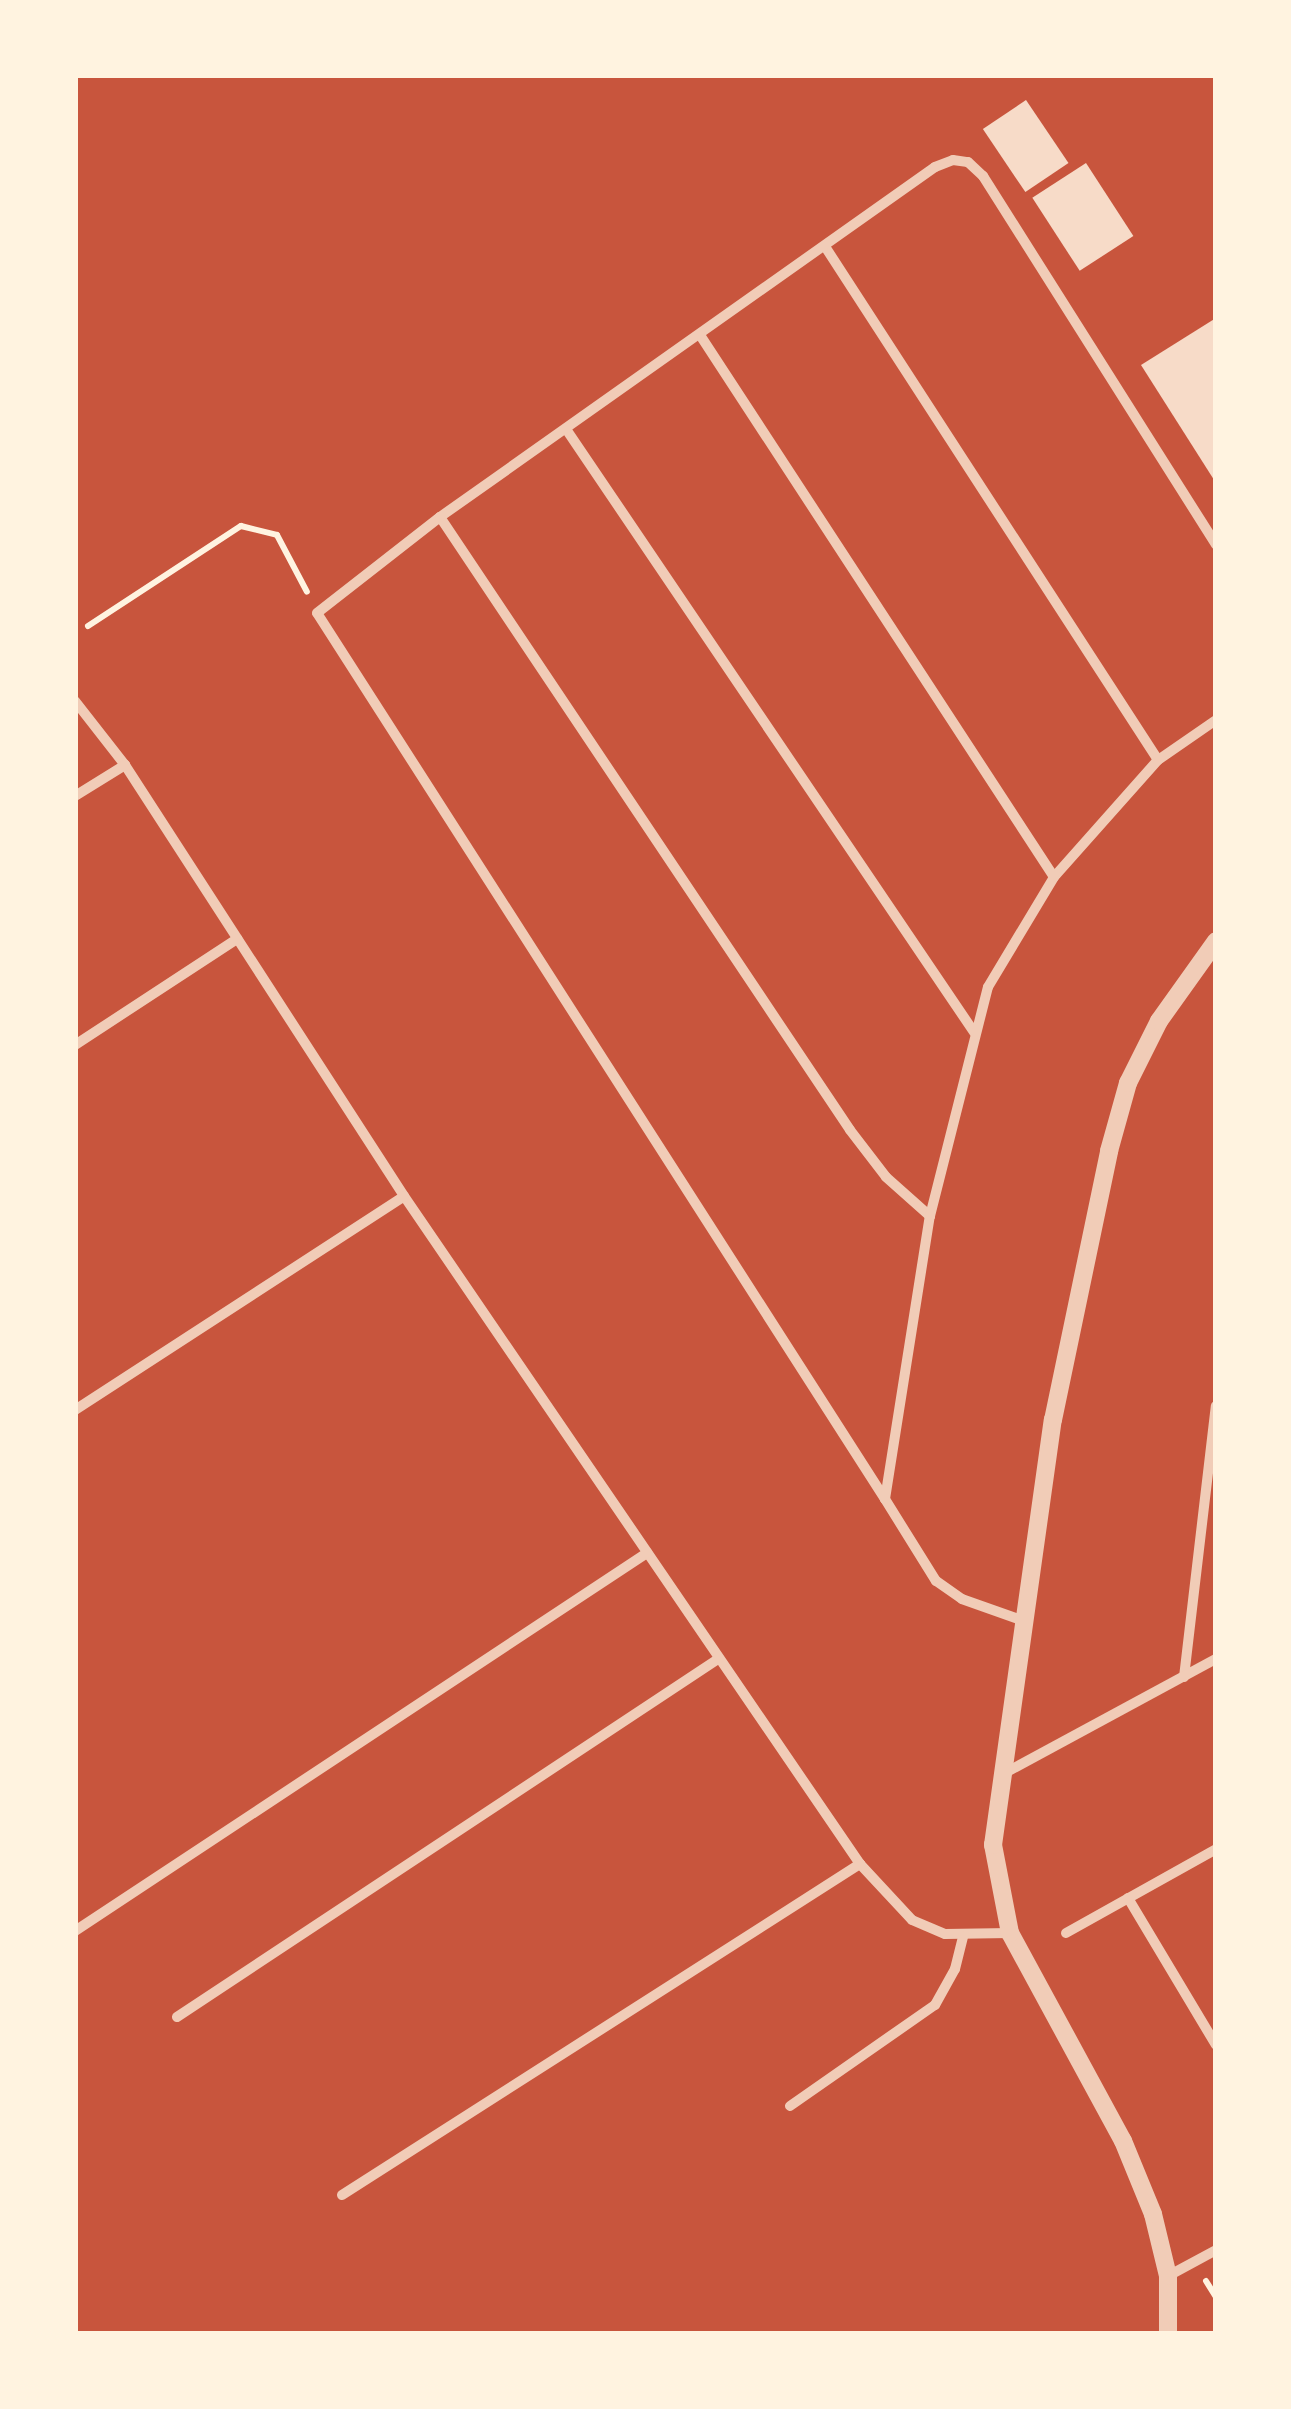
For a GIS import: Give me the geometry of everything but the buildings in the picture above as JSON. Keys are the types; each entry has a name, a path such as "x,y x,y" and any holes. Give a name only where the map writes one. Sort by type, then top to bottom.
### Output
{"street":[{"path":"1024,1621 962,1599 936,1582 317,613 440,517 936,167 953,160 968,162 982,176 1216,545"},
{"path":"826,248 1158,760"},
{"path":"700,335 1054,877"},
{"path":"566,428 974,1032"},
{"path":"440,517 850,1130 886,1177 930,1216"},
{"path":"75,701 125,764 404,1196 860,1864 912,1920 963,1936 1010,1933"},
{"path":"885,1500 930,1216 988,987 1054,877 1158,760 1216,720"},
{"path":"75,796 125,764"},
{"path":"75,1045 236,940"},
{"path":"1168,2334 1168,2276 1153,2214 1124,2141 1010,1933 993,1845 1053,1420 1109,1151 1128,1083 1159,1021 1216,941"},
{"path":"75,1410 404,1196"},
{"path":"1184,1678 1216,1406"},
{"path":"1204,1483 1216,1476"},
{"path":"75,1931 646,1553"},
{"path":"177,2018 718,1659"},
{"path":"1002,1774 1216,1659"},
{"path":"1066,1932 1216,1850"},
{"path":"342,2195 860,1864"},
{"path":"1128,1898 1216,2046"},
{"path":"790,2106 934,2005 955,1970 963,1936"},
{"path":"1168,2276 1216,2250"}],"path":[{"path":"88,626 241,526 277,535 317,613"}]}
